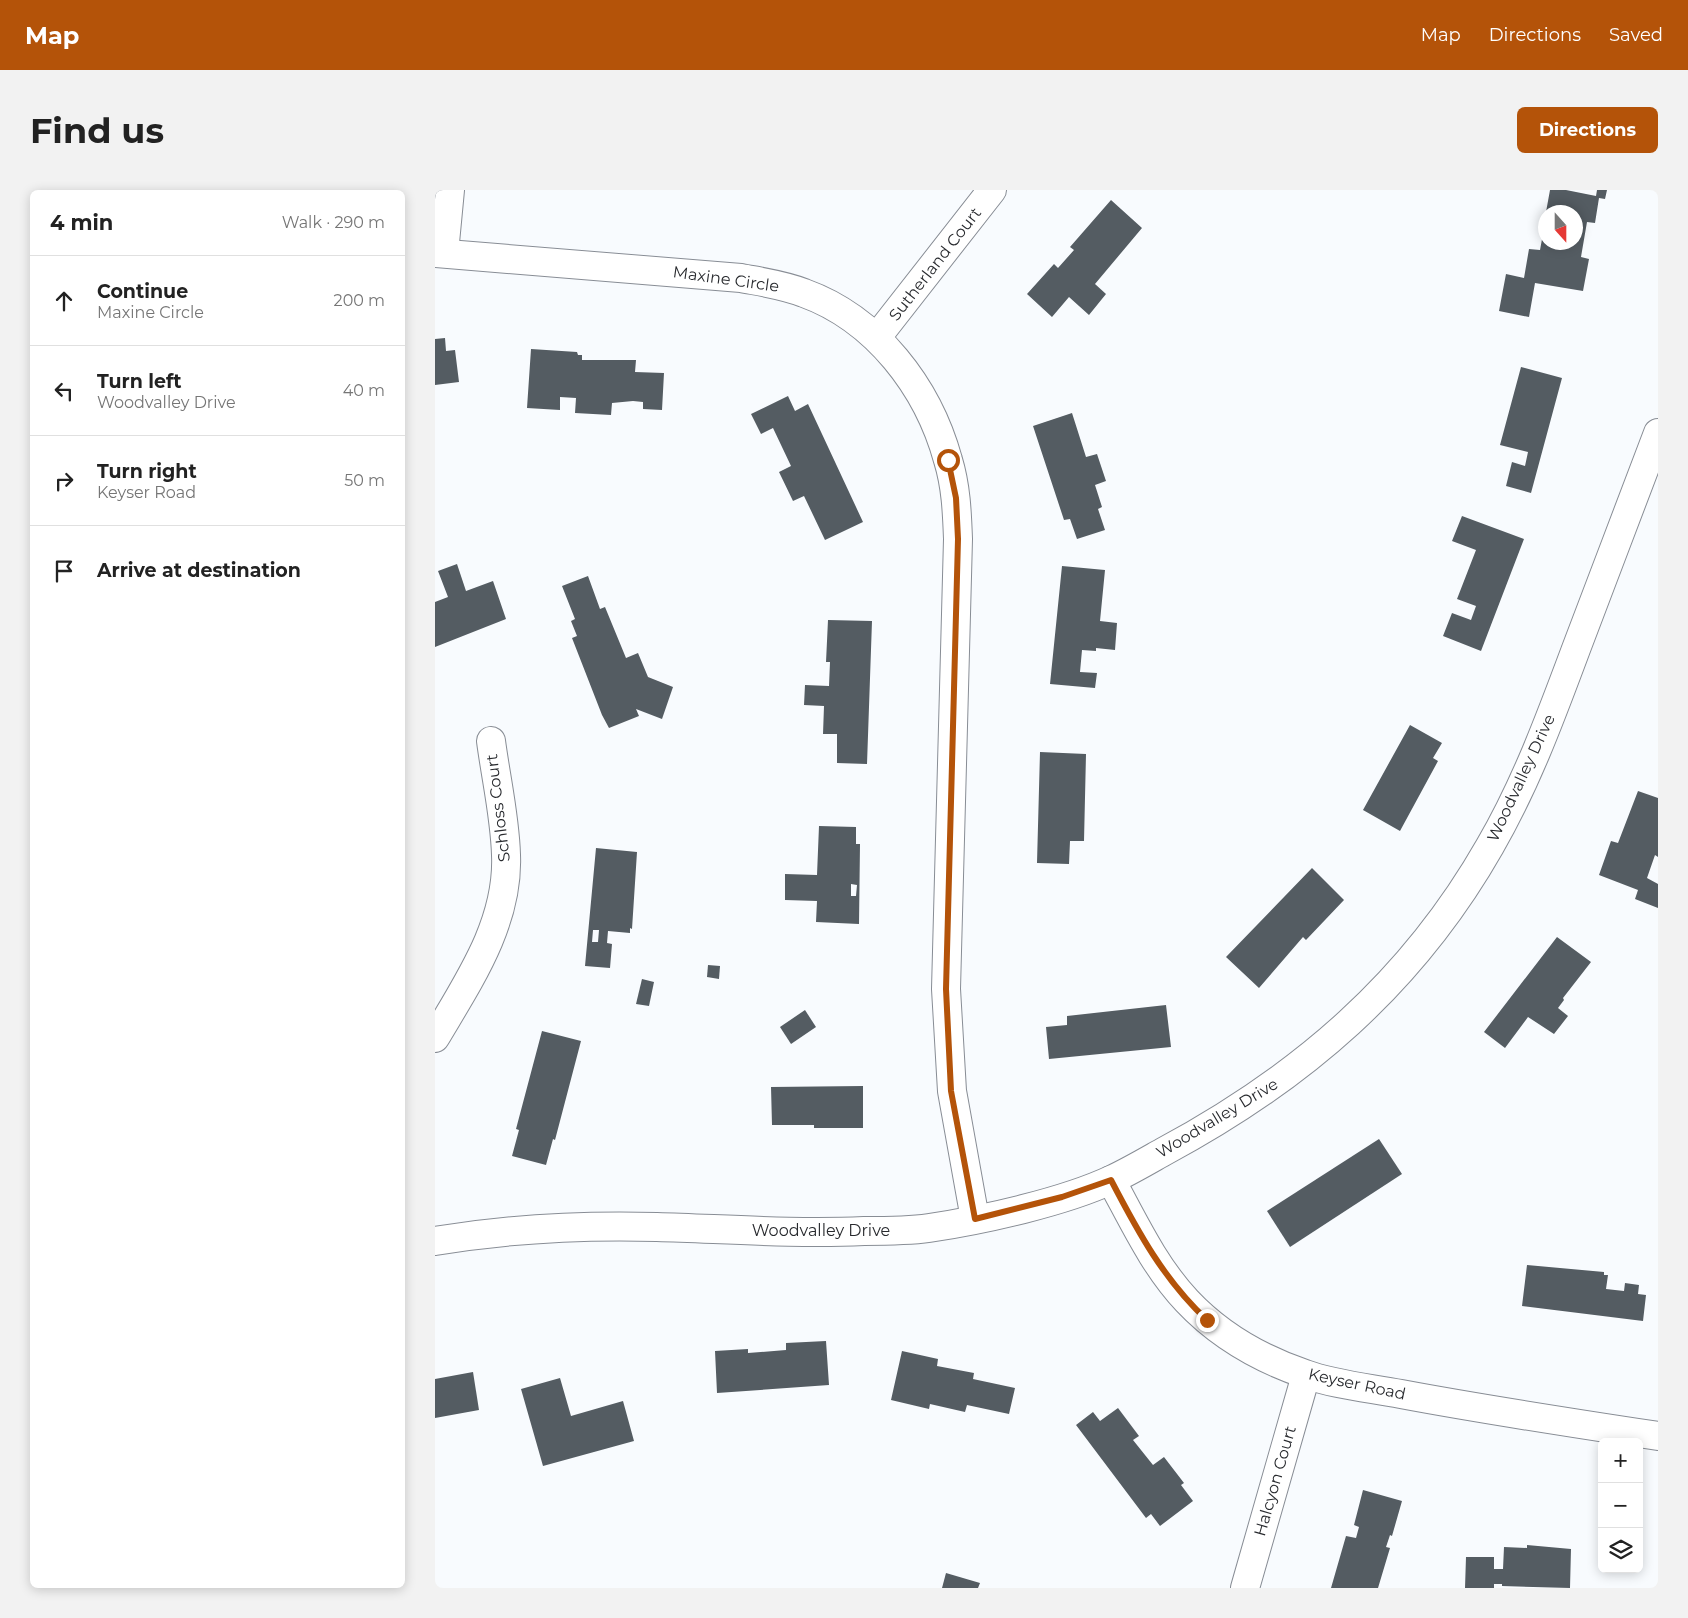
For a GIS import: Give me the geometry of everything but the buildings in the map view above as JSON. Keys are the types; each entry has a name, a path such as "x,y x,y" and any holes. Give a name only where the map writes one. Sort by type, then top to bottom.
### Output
{"street":[{"path":"440,253 450,190"},
{"name":"Sutherland Court","path":"877,337 993,190"},
{"name":"Maxine Circle","path":"440,253 689,273 775,284 805,293 831,305 877,337 911,379 933,417 948,460 956,498 958,539 946,989 951,1091 975,1219"},
{"name":"Woodvalley Drive","path":"435,1241 511,1232 585,1228 652,1227 778,1232 927,1228 975,1219 1062,1197 1111,1180 1239,1109 1327,1044 1365,1007 1404,966 1436,928 1490,846 1520,789 1559,694 1658,433"},
{"name":"Schloss Court","path":"435,1038 485,950 497,920 504,890 506,856 491,741"},
{"name":"Keyser Road","path":"1111,1180 1146,1246 1188,1302 1233,1340 1257,1354 1306,1375 1478,1408 1658,1436"},
{"name":"Halcyon Court","path":"1245,1588 1306,1375"}],"route":[{"path":"948,460 956,498 958,539 946,989 951,1091 975,1219 1062,1197 1111,1180 1146,1246 1168,1278 1188,1302 1207,1320"}]}
